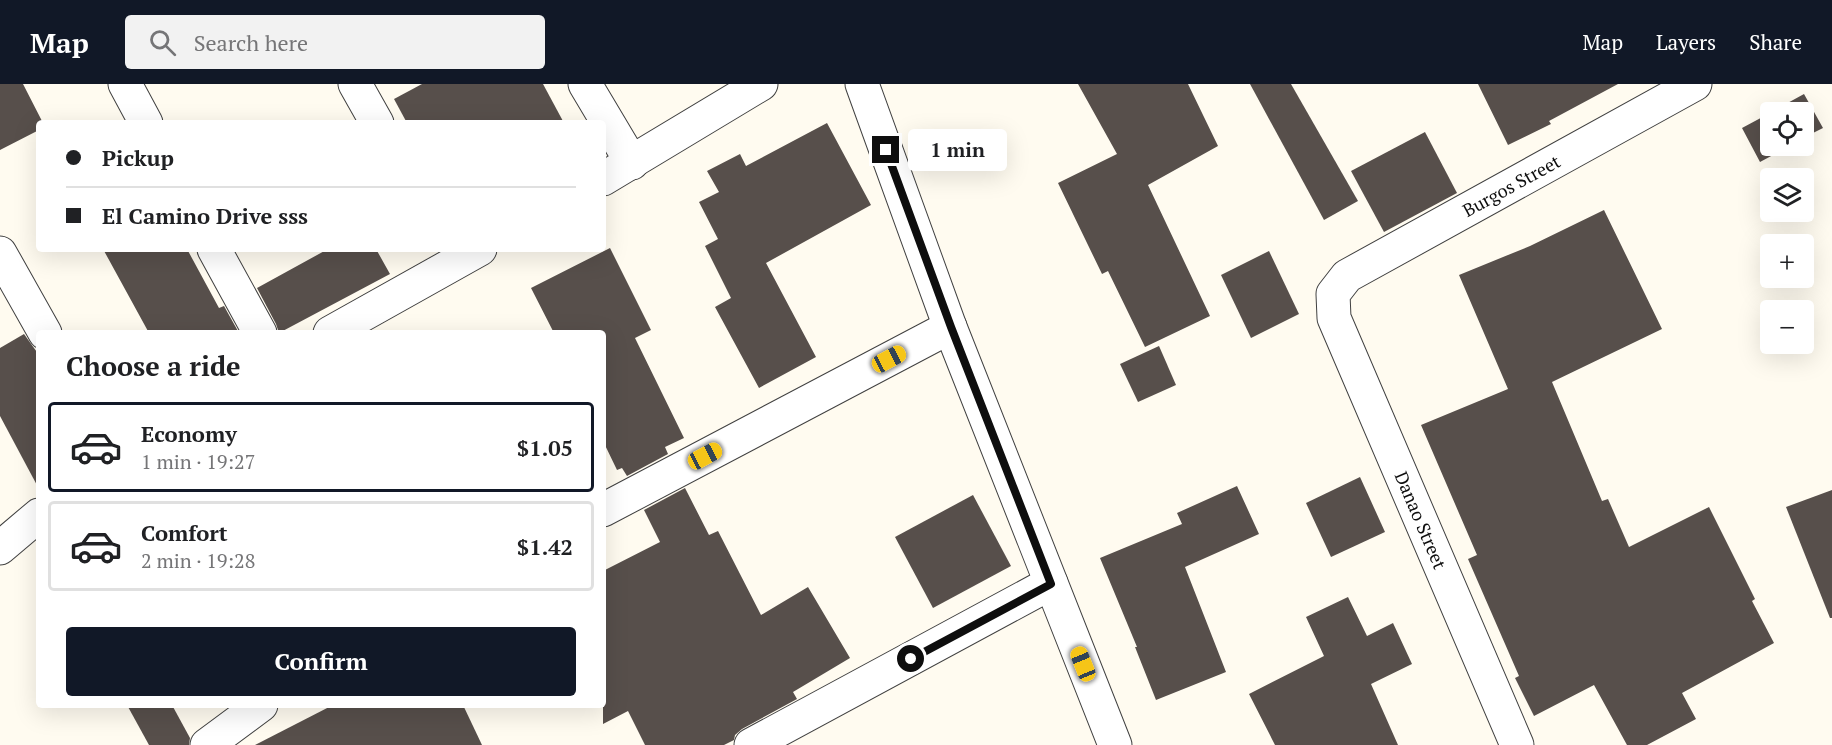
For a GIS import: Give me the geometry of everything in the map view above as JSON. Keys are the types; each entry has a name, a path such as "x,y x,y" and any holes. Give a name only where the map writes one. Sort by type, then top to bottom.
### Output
{"street":[{"path":"125,84 144,120"},
{"path":"355,84 375,120"},
{"path":"585,84 632,163"},
{"path":"606,177 761,84"},
{"path":"862,84 951,327 1115,745"},
{"name":"Burgos Street","path":"1333,294 1347,276 1695,84"},
{"path":"216,252 258,330"},
{"path":"335,330 463,253"},
{"path":"0,254 43,330"},
{"name":"Danao Street","path":"1333,294 1334,318 1517,745"},
{"path":"606,508 951,327"},
{"path":"0,548 36,518"},
{"path":"751,745 1051,584"},
{"path":"207,745 257,708"}],"building":[{"path":"0,84 23,84 41,120 36,120 36,132 0,150"},
{"path":"422,84 543,84 562,120 405,120 394,99"},
{"path":"1078,84 1188,84 1218,146 1148,185 1210,316 1145,347 1108,271 1102,274 1058,183 1117,154"},
{"path":"1250,84 1291,84 1358,201 1324,220"},
{"path":"1478,84 1618,84 1549,121 1551,124 1508,145"},
{"path":"1804,94 1808,102 1789,102"},
{"path":"1814,112 1823,128 1814,132"},
{"path":"1760,118 1760,156 1771,156 1760,162 1742,128"},
{"path":"827,123 871,205 766,263 816,357 759,388 715,307 731,298 705,246 718,239 699,202 719,192 707,171 740,154 746,166"},
{"path":"1425,132 1457,193 1384,232 1351,171"},
{"path":"1604,210 1662,329 1552,382 1602,501 1608,499 1629,547 1709,507 1755,599 1752,601 1774,643 1682,693 1696,719 1647,745 1627,745 1594,685 1534,716 1515,678 1519,676 1468,559 1477,555 1421,425 1508,389 1459,275 1530,246"},
{"path":"610,248 651,330 635,338 684,438 665,447 668,454 627,476 622,468 617,470 606,447 606,330 552,330 531,288"},
{"path":"1269,251 1299,314 1251,338 1221,275"},
{"path":"105,252 189,252 219,308 224,306 237,330 147,330"},
{"path":"323,252 378,252 390,274 285,330 278,330 257,288"},
{"path":"24,334 36,351 36,483 0,416 0,348"},
{"path":"1159,346 1176,385 1138,402 1120,364"},
{"path":"1360,477 1385,532 1331,557 1306,503"},
{"path":"1237,486 1259,534 1185,567 1226,672 1156,700 1100,558 1182,524 1177,513"},
{"path":"685,488 709,535 718,531 761,615 808,587 850,658 793,692 797,699 742,729 735,735 734,740 724,745 645,745 628,711 603,724 603,708 606,708 606,569 660,542 644,510"},
{"path":"1832,490 1832,618 1830,618 1786,507"},
{"path":"973,495 1011,566 933,608 895,537"},
{"path":"1348,597 1367,636 1393,623 1412,664 1371,684 1398,745 1275,745 1249,694 1324,656 1306,617"},
{"path":"129,708 174,708 190,738 189,745 149,745"},
{"path":"327,708 464,708 482,745 255,745"}],"route":[{"path":"886,150 951,327 1051,584 911,659"}]}
